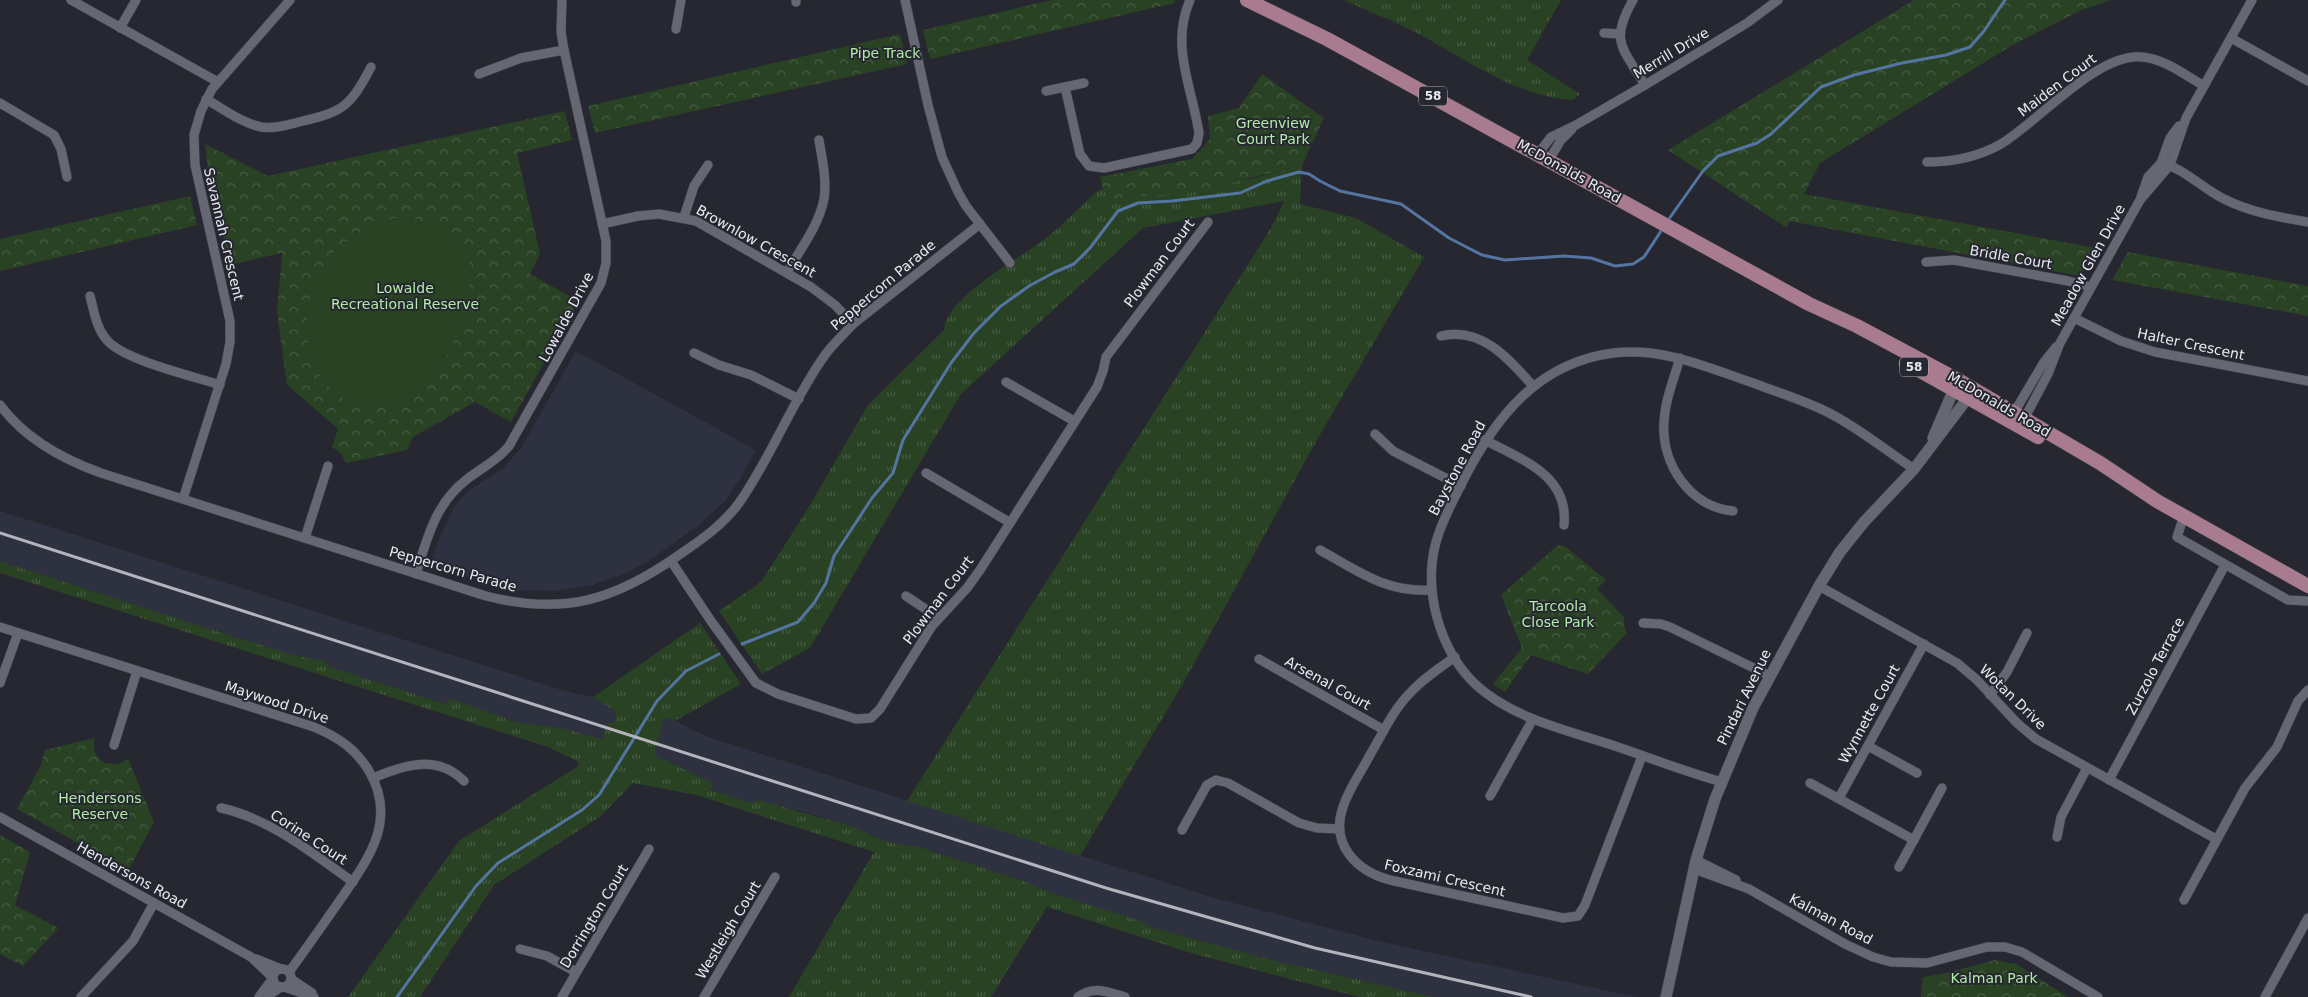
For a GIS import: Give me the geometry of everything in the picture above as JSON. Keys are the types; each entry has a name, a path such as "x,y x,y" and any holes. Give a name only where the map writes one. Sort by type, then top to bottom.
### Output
{"main road":[{"name":"McDonalds Road","path":"1247,0 1327,39 1809,304 1857,326 2017,420 2100,463 2157,501 2308,586"},
{"name":"McDonalds Road","path":"1267,0 1327,39"}],"street":[{"path":"70,0 218,82"},
{"path":"120,28 136,0"},
{"name":"Savannah Crescent","path":"183,499 229,353 230,321 194,156 194,135 206,99 218,82 290,0"},
{"name":"Lowalde Drive","path":"416,574 440,508 455,489 493,462 508,446 601,283 607,251 564,50 561,32 562,0"},
{"path":"676,29 681,0"},
{"path":"905,0 928,105 942,157 958,192 1010,263"},
{"path":"1633,0 1622,20 1619,34 1624,50 1645,85"},
{"name":"Merrill Drive","path":"1543,157 1551,136 1576,125 1645,85 1747,23 1778,0"},
{"name":"Meadow Glen Drive","path":"2017,420 2044,362 2060,344 2140,200 2148,177 2166,166 2170,138 2186,118 2252,0"},
{"path":"1065,87 1080,154 1089,166 1104,168 1192,149 1197,143 1200,133 1183,58 1180,34 1190,2"},
{"path":"1604,33 1619,34"},
{"path":"2231,38 2308,81"},
{"path":"479,74 521,58 564,50"},
{"name":"Maiden Court","path":"1928,162 1952,161 1978,154 2001,143 2094,73 2113,61 2122,58 2142,57 2154,59 2204,86"},
{"path":"206,99 254,125 267,128 285,126 326,116 344,107 356,95 371,67"},
{"path":"1046,91 1084,83"},
{"path":"0,103 54,135 61,149 67,177"},
{"path":"787,272 816,221 822,204 825,177 819,140"},
{"path":"684,217 694,186 708,165"},
{"path":"2166,166 2245,208 2308,222"},
{"name":"Brownlow Crescent","path":"602,224 648,214 670,214 684,217 709,228 822,294 854,324"},
{"name":"Plowman Court","path":"671,560 711,621 756,683 778,694 856,719 867,720 877,713 939,618 967,588 1100,379 1106,357 1208,222"},
{"name":"Peppercorn Parade","path":"0,405 35,440 68,460 183,499 503,600 552,605 582,601 610,594 632,585 710,533 734,509 748,489 826,354 854,324 980,224"},
{"name":"Bridle Court","path":"1926,262 1954,260 2091,287"},
{"path":"90,296 97,324 113,346 132,356 220,385"},
{"name":"Halter Crescent","path":"2074,318 2121,342 2155,352 2308,381"},
{"path":"1441,336 1467,334 1483,340 1502,354 1533,386"},
{"name":"Baystone Road","path":"1722,782 1533,719 1495,700 1473,682 1454,657 1439,623 1432,590 1432,572 1436,544 1444,520 1485,440 1503,415 1533,386 1579,362 1611,354 1646,352 1680,358 1819,408 1842,420 1914,469"},
{"path":"694,353 719,365 751,374 799,399"},
{"path":"1680,358 1669,394 1664,423 1669,460 1681,481 1698,497 1719,509 1733,511"},
{"path":"1006,382 1074,422"},
{"name":"Pindari Avenue","path":"1928,449 1956,385"},
{"name":"Pindari Avenue","path":"1666,997 1695,865 1722,782 1745,726 1770,676 1819,586 1852,536 1914,469 1971,394"},
{"path":"1374,434 1393,451 1461,486"},
{"path":"1485,440 1535,467 1552,482 1564,505 1564,525"},
{"path":"305,538 328,466"},
{"path":"926,473 1010,522"},
{"path":"2184,516 2177,537 2288,600 2308,601"},
{"path":"1320,550 1386,585 1414,591 1432,590"},
{"name":"Zurzolo Terrace","path":"2108,780 2225,565"},
{"name":"Wotan Drive","path":"1819,586 1957,663 2017,723 2036,739 2216,839"},
{"path":"906,596 939,618"},
{"path":"1643,623 1670,628 1770,676"},
{"name":"Maywood Drive","path":"0,627 331,734 356,752 373,778 380,799 380,826 371,855 287,973"},
{"path":"0,683 18,633"},
{"path":"1990,695 2007,672 2028,633"},
{"name":"Wynnette Court","path":"1839,798 1924,644"},
{"name":"Foxzami Crescent","path":"1454,657 1411,691 1397,709 1347,797 1340,817 1340,829 1347,852 1361,868 1378,877 1562,918 1580,914 1642,756"},
{"name":"Arsenal Court","path":"1259,659 1384,730"},
{"path":"114,745 137,671"},
{"path":"2184,900 2216,839 2252,777 2277,748 2298,701 2308,690"},
{"path":"1490,796 1533,719"},
{"path":"1868,746 1917,773"},
{"path":"373,778 403,766 426,763 449,770 464,782"},
{"path":"2057,837 2061,817 2087,768"},
{"path":"1182,830 1207,785 1216,780 1228,783 1299,823 1317,828 1340,829"},
{"path":"1810,783 1914,840"},
{"path":"1899,867 1942,788"},
{"name":"Corine Court","path":"221,808 247,815 277,830 353,882"},
{"name":"Hendersons Road","path":"0,817 251,957 287,973 318,997"},
{"name":"Dorrington Court","path":"562,997 649,849"},
{"name":"Kalman Road","path":"1695,865 1724,872 1749,890 1845,944 1873,957 1891,962 1927,963 1987,947 2005,947 2022,952 2098,997"},
{"name":"Westleigh Court","path":"704,997 776,877"},
{"path":"82,997 126,950 154,903"},
{"path":"2265,997 2308,918"},
{"path":"520,949 547,956 576,972"},
{"name":"Hendersons Road","path":"251,957 273,978"},
{"path":"259,997 276,971 287,973 289,984 266,997"},
{"path":"273,978 276,985 314,997"},
{"path":"1078,997 1088,991 1099,990 1125,997"}],"shaded area":[{"path":"576,351 756,450 740,479 725,501 699,525 647,562 624,574 589,586 555,591 509,590 434,566 432,561 439,539 453,508 467,492 503,468 521,448"},
{"path":"0,511 565,691 593,697 616,712 614,724 602,739 518,723 450,698 446,704 330,667 325,661 297,656 0,561"},
{"path":"667,717 708,737 1211,897 1382,942 1637,997 1434,997 1276,961 1154,928 1141,921 1058,895 1023,881 919,847 903,846 875,837 858,828 798,810 786,809 758,800 751,803 719,793 711,789 713,784 653,755 663,720"}],"green space":[{"path":"1052,0 1175,0 1175,3 930,59 923,30"},
{"path":"1344,0 1561,0 1527,60 1580,94 1573,100 1550,97 1507,83 1407,28"},
{"path":"1914,0 2111,0 2079,11 2011,46 1820,163 1804,194 2096,248 2080,276 1789,221 1787,228 1668,150"},
{"name":"Pipe Track","path":"900,34 907,64 595,133 588,106"},
{"name":"Greenview Court Park","path":"1262,74 1324,118 1302,165 1186,194 1137,196 1110,200 1103,189 1100,177 1192,159 1210,139 1208,116 1239,108"},
{"name":"Lowalde Recreational Reserve","path":"565,111 572,140 517,153 540,254 530,274 578,301 511,422 475,402 413,437 407,450 346,463 341,453 332,447 338,429 287,385 277,312 282,253 229,265 208,170 205,144 268,176"},
{"path":"1302,165 1300,204 1356,218 1424,257 1318,438 1181,687 1080,856 907,801 1271,228 1284,201 1143,228 961,394 810,648 762,674 719,611 761,582 807,510 868,405 944,330 948,317 957,305 970,292 1002,268 1052,234 1096,192 1103,189 1110,200 1251,179"},
{"path":"190,196 197,225 0,271 0,239"},
{"path":"398,217 437,225 457,239 465,251 470,266 468,298 463,317 448,354 428,386 418,396 409,401 393,404 358,404 339,396 326,383 316,368 310,350 307,331 307,311 311,292 318,275 328,259 342,245 369,228"},
{"path":"2128,252 2308,286 2308,316 2112,280"},
{"name":"Tarcoola Close Park","path":"1558,545 1566,547 1606,580 1597,589 1624,617 1627,633 1588,674 1531,655 1505,692 1493,684 1522,648 1501,595"},
{"path":"0,561 297,656 325,661 330,667 446,704 450,698 518,723 561,728 602,739 608,723 614,724 616,712 593,697 700,623 741,684 675,721 667,718 663,720 654,755 713,783 711,790 751,803 758,800 858,828 875,837 896,844 919,847 1023,881 1058,895 1141,921 1154,928 1276,961 1434,997 1359,997 1191,953 1047,907 991,997 789,997 874,852 696,795 633,783 601,816 494,885 420,997 348,997 459,841 577,767 579,762 548,747 0,573"},
{"name":"Hendersons Reserve","path":"95,738 95,752 104,763 119,764 128,759 154,822 128,871 17,809 41,765 45,750"},
{"path":"0,835 30,852 15,905 58,928 23,966 0,954"},
{"name":"Kalman Park","path":"1995,960 2016,964 2068,997 1921,997 1923,977"}],"waterway":[{"path":"1666,223 1703,171 1718,156 1757,143 1771,134 1821,87 1854,75 1902,63 1946,55 1970,47 1984,31 2005,0"},
{"path":"742,644 798,622 814,603 826,583 834,556 872,498 893,473 903,440 951,363 974,333 1001,306 1029,286 1074,264 1090,248 1118,211 1138,203 1240,193 1267,181 1299,172 1309,174 1340,191 1401,204 1449,238 1482,255 1505,260 1564,256 1591,258 1615,266 1633,264 1644,257 1663,228"},
{"path":"397,997 476,886 498,863 582,810 599,795 657,701 686,671 719,654"}],"railway":[{"path":"0,533 1106,888 1315,948 1531,997"}]}
